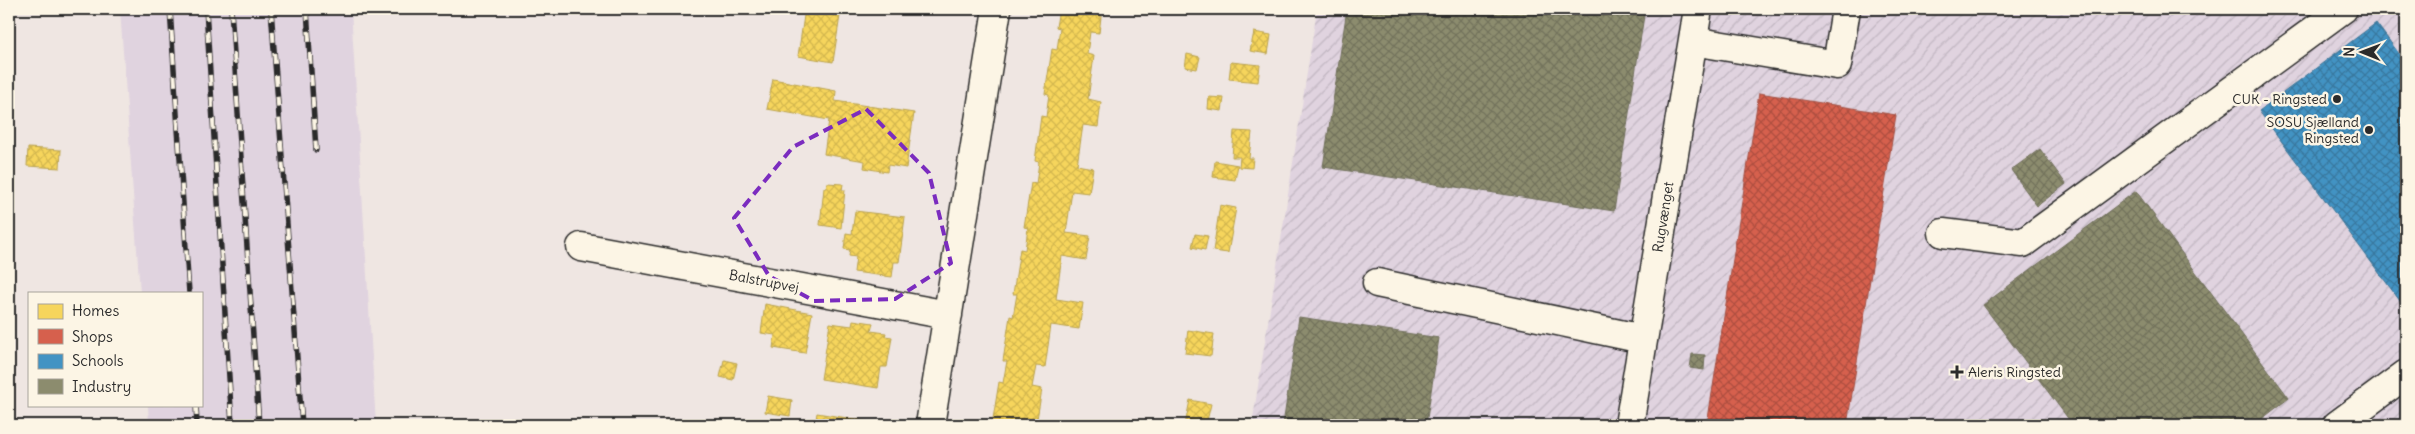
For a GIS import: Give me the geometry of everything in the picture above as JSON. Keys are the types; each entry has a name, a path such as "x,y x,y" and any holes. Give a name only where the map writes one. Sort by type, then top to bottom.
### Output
{"street":[{"path":"930,425 997,9"},
{"name":"Rugvænget","path":"1629,425 1698,9"},
{"path":"1693,41 1836,65 1846,9"},
{"path":"1943,233 2023,243 2343,9"},
{"name":"Balstrupvej","path":"581,247 948,315"},
{"path":"1377,283 1643,340"},
{"path":"2337,425 2406,374"}],"highlighted area":[{"path":"866,109 929,173 951,263 895,299 814,301 769,276 734,218 793,147"}],"shaded area":[{"path":"120,9 351,9 376,425 149,425 148,406 202,406 202,292 140,292"},
{"path":"1317,9 2406,9 2406,425 1252,425"}],"building: Homes":[{"path":"805,9 841,9 833,62 798,56"},
{"path":"1059,9 1102,9 1099,33 1090,32 1087,54 1094,56 1088,99 1101,102 1098,127 1083,125 1077,165 1093,168 1089,193 1072,191 1066,233 1090,236 1086,260 1062,256 1056,299 1083,303 1079,329 1051,325 1045,367 1036,366 1032,387 1042,389 1036,425 992,425 999,382 1003,383 1007,361 1003,361 1010,316 1013,317 1017,294 1013,294 1020,249 1025,250 1028,228 1024,227 1031,183 1036,184 1039,162 1035,161 1041,116 1046,117 1049,95 1045,94 1052,49 1057,50 1060,28 1056,27"},
{"path":"1254,32 1271,35 1268,54 1250,51"},
{"path":"1187,54 1200,57 1197,69 1185,67"},
{"path":"1231,62 1260,65 1258,82 1229,79"},
{"path":"773,79 836,91 835,101 914,113 906,168 888,165 887,172 864,168 865,161 824,154 829,120 767,109"},
{"path":"1209,97 1224,98 1222,111 1208,109"},
{"path":"1234,131 1252,132 1249,158 1253,158 1252,168 1239,167 1240,157 1232,157"},
{"path":"28,148 61,150 60,168 27,166"},
{"path":"1215,161 1238,165 1235,180 1213,177"},
{"path":"827,183 843,184 842,190 845,190 841,228 820,225 824,188 826,188"},
{"path":"1220,205 1236,208 1228,253 1213,251"},
{"path":"855,211 905,217 899,262 894,262 892,277 854,272 856,257 849,256 850,250 844,249 846,233 852,234"},
{"path":"1195,234 1208,236 1205,250 1192,247"},
{"path":"765,304 812,313 805,353 773,348 775,335 761,333"},
{"path":"853,320 873,323 871,331 886,333 885,336 892,337 887,367 881,367 878,388 821,379 830,323 852,326"},
{"path":"1188,330 1214,334 1211,356 1185,353"},
{"path":"724,360 737,363 733,380 720,377"},
{"path":"768,396 792,400 790,416 765,412"},
{"path":"1190,400 1211,404 1206,425 1185,425"},
{"path":"817,413 872,422 872,425 815,425"}],"building: Shops":[{"path":"1759,93 1896,115 1847,425 1707,425"}],"building: Schools":[{"path":"2376,23 2406,63 2406,309 2259,111"}],"building: Industry":[{"path":"1347,9 1645,9 1614,211 1323,167"},
{"path":"2040,149 2066,184 2037,206 2011,170"},
{"path":"2136,191 2289,398 2254,425 2073,425 1983,305"},
{"path":"1299,317 1439,338 1426,425 1283,425"},
{"path":"1692,354 1705,355 1704,370 1690,368"}],"railway":[{"path":"170,9 189,292"},
{"path":"206,9 232,425"},
{"path":"231,9 259,425"},
{"path":"271,9 302,425"},
{"path":"307,9 316,150"},
{"path":"196,406 197,425"}],"place":[{"name":"CUK - Ringsted","path":"2337,99"},
{"name":"SOSU Sjælland Ringsted","path":"2369,130"},
{"name":"Aleris Ringsted","path":"1957,372"}]}
